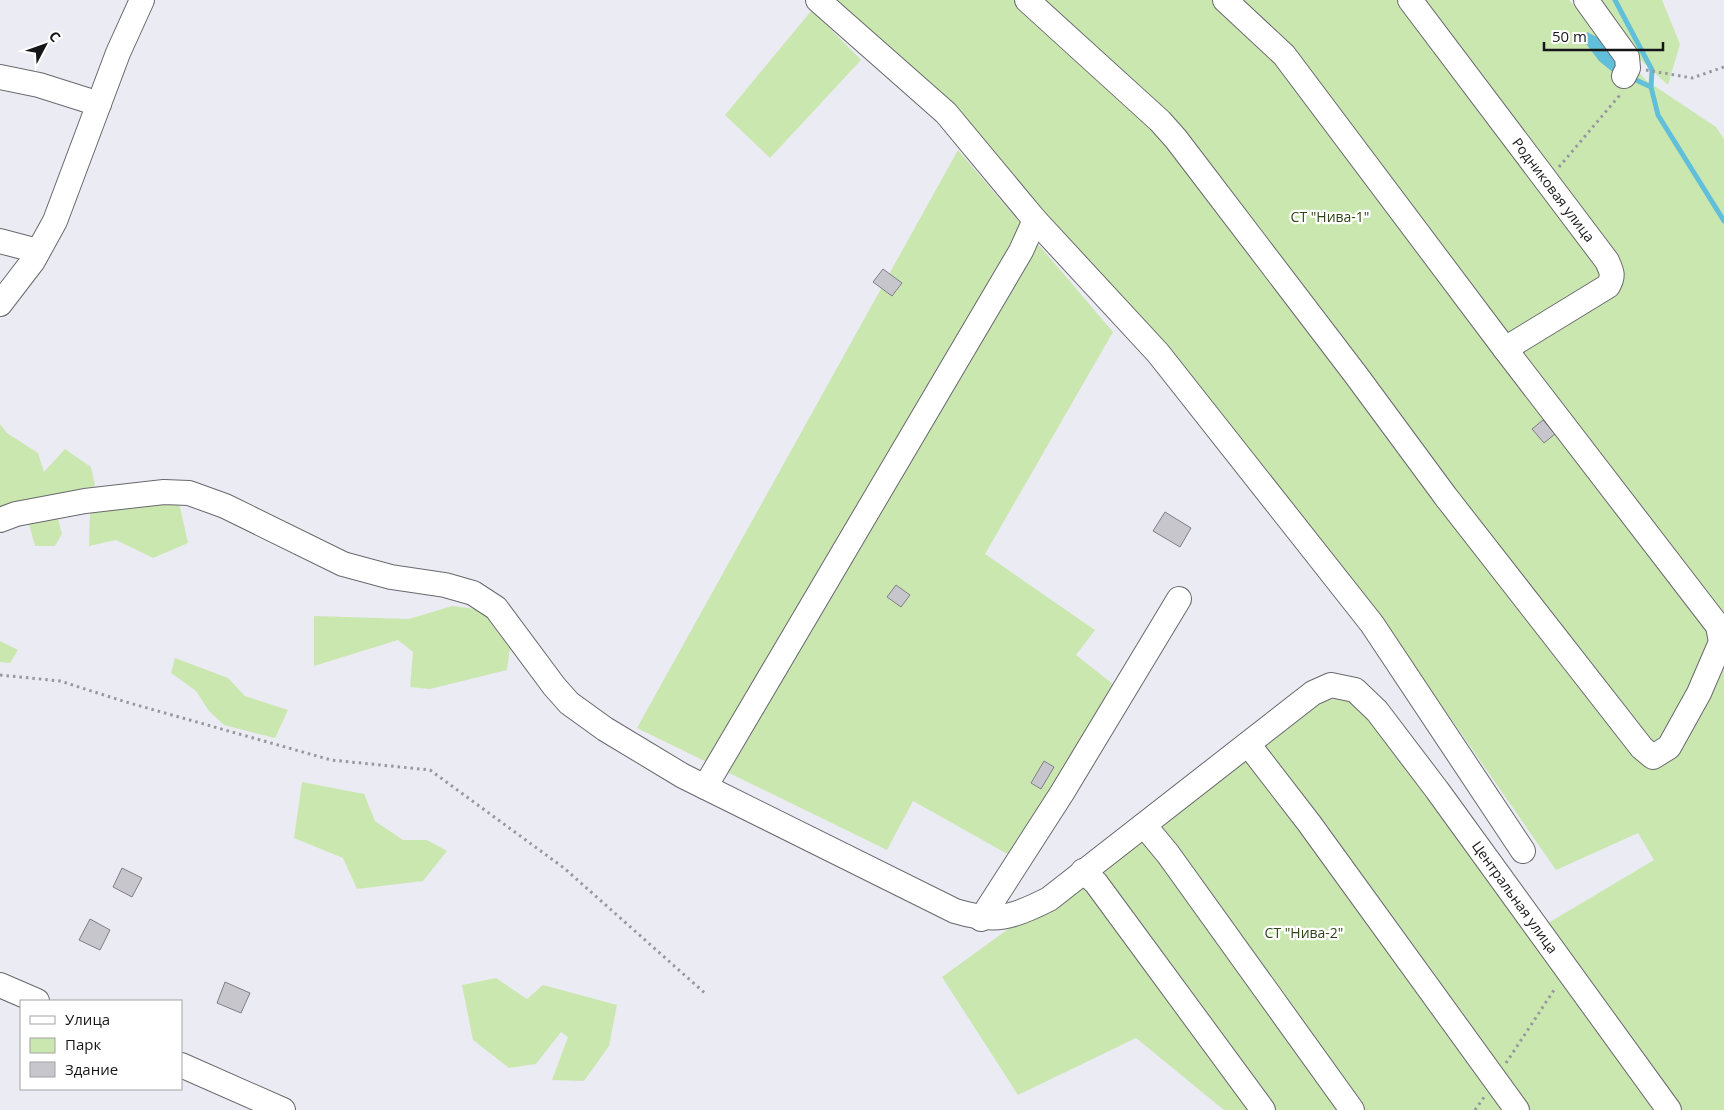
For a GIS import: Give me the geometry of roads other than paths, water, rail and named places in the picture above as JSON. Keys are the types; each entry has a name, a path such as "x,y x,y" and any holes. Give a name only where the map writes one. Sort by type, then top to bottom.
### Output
{"street":[{"path":"0,304 38,251 55,221 118,53 142,0"},
{"path":"818,0 946,113 1035,220 1158,354 1372,624 1523,851"},
{"path":"1027,0 1160,121 1176,139 1350,367 1446,497 1642,748 1653,757 1669,747 1699,693 1721,642 1718,626 1505,349 1284,56 1226,0"},
{"name":"Родниковая улица","path":"1410,0 1607,261 1613,273 1608,286 1505,349"},
{"path":"1586,0 1627,57 1629,81"},
{"path":"0,76 39,85 99,104"},
{"path":"705,787 1021,251 1035,220"},
{"path":"0,241 38,251"},
{"path":"0,520 16,514 85,501 164,492 189,493 225,506 343,564 391,577 445,585 473,593 496,608 554,686 569,703 605,729 705,787 955,911 981,918 1008,916 1026,911 1049,899 1248,744 1309,823 1517,1110"},
{"path":"981,918 1062,793 1179,598"},
{"name":"Центральная улица","path":"1248,744 1313,693 1331,684 1355,690 1377,711 1432,782 1669,1110"},
{"path":"1144,825 1168,854 1352,1110"},
{"path":"1083,871 1096,883 1263,1110"},
{"path":"0,985 35,1000"},
{"path":"182,1065 283,1110"}],"water":[{"path":"1587,32 1599,38 1622,68 1614,73 1599,61 1584,41"}],"waterway":[{"path":"1615,0 1652,70 1651,87 1658,115 1724,221"},
{"path":"1634,79 1651,87"}],"park label":[{"name":"СТ \"Нива-1\"","path":"1330,217"},
{"name":"СТ \"Нива-2\"","path":"1304,933"}]}
